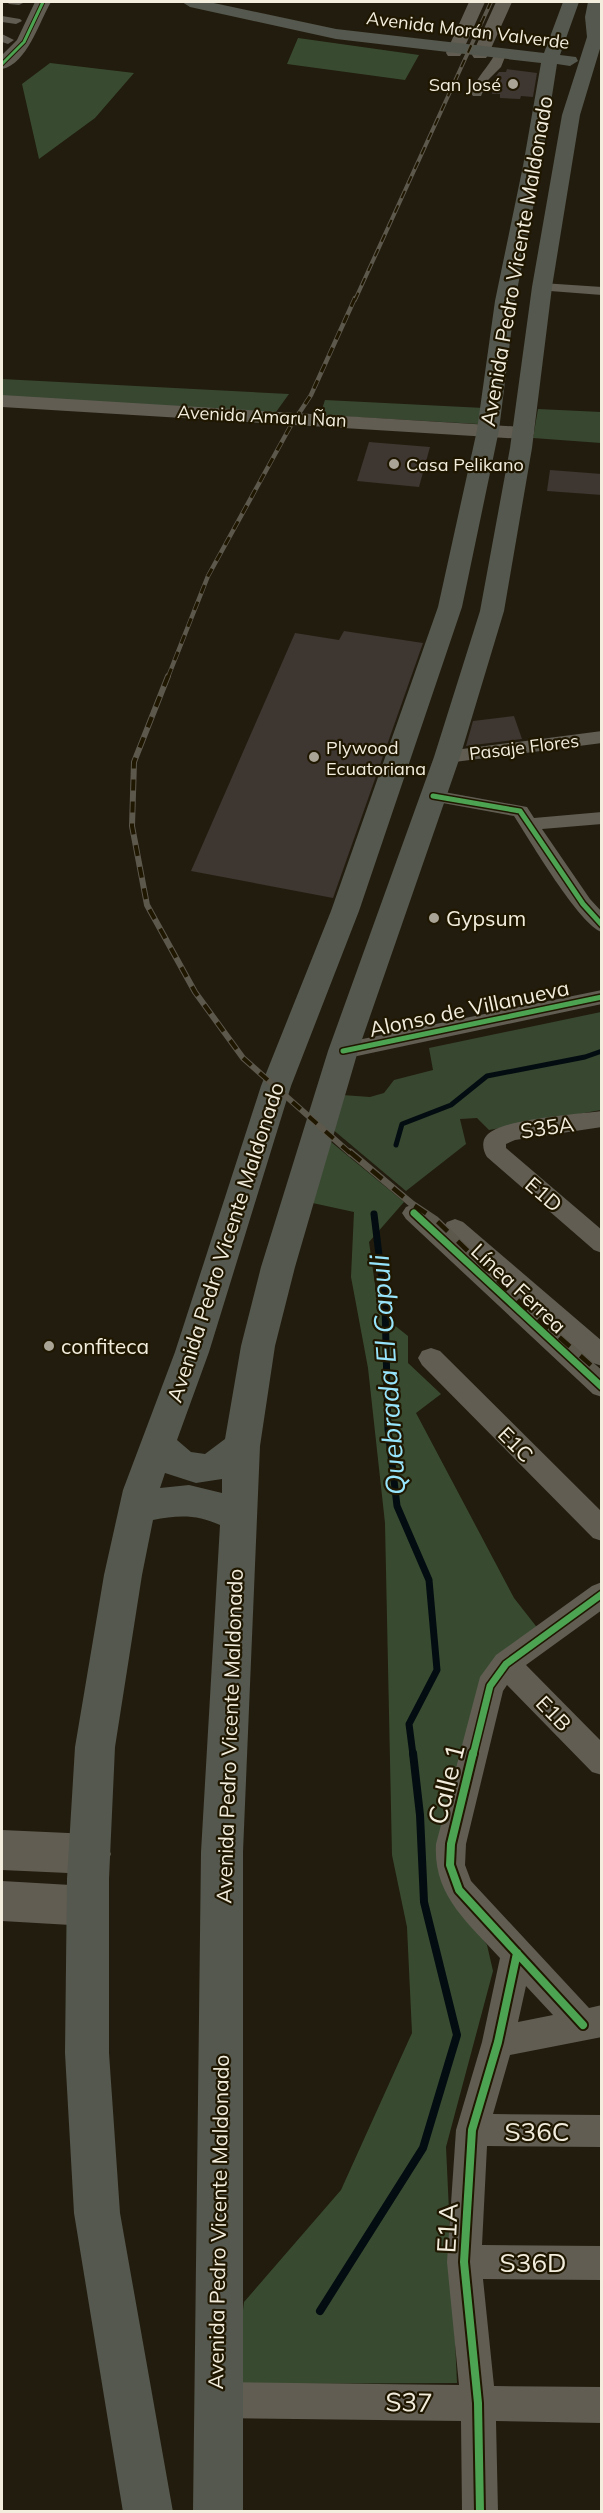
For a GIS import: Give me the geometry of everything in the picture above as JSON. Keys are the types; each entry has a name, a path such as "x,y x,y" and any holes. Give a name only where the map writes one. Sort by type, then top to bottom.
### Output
{"main road":[{"path":"4,42 9,20 17,2"},
{"path":"2,64 24,42 35,14 43,2"},
{"name":"Avenida Morán Valverde","path":"223,2 300,24 598,52"},
{"path":"241,2 457,46"},
{"path":"457,46 477,2"},
{"path":"484,49 504,2"},
{"name":"Avenida Pedro Vicente Maldonado","path":"148,2511 97,2213 87,2053 88,1906 95,1747 123,1575 141,1490 192,1352 276,1086 345,911 450,607 487,434 505,301 551,56 571,2"},
{"path":"195,3 203,8 250,22 304,34 551,56"},
{"name":"Avenida Morán Valverde","path":"195,3 360,37 602,65"},
{"name":"Avenida Pedro Vicente Maldonado","path":"218,2511 222,1852 242,1446 258,1346 278,1267 343,1051 447,757 492,611 522,438 542,287 580,111 582,75 598,52 595,37 597,13"},
{"path":"484,49 499,57 551,56"},
{"path":"582,75 597,88 594,79 602,65"},
{"name":"Avenida Amaru Ñan","path":"2,401 280,422"},
{"name":"Avenida Amaru Ñan","path":"2,410 280,422 522,438"},
{"path":"159,1442 164,1453 174,1461 187,1467 199,1468 222,1463 242,1446"},
{"path":"137,1509 170,1500 192,1500 214,1505 238,1517"},
{"path":"2,1850 90,1854"},
{"path":"2,1901 88,1906"}],"street":[{"path":"477,93 482,79 495,67 499,57"},
{"path":"542,287 602,291"},
{"name":"Pasaje Flores","path":"447,757 602,737"},
{"path":"433,796 520,811 531,824 583,904 602,925"},
{"path":"531,824 602,818"},
{"name":"Alonso de Villanueva","path":"343,1051 602,997"},
{"name":"S35A","path":"495,1140 510,1132 602,1119"},
{"name":"E1D","path":"495,1140 495,1151 600,1241"},
{"name":"Línea Ferrea","path":"414,1213 602,1387"},
{"name":"Línea Ferrea","path":"455,1228 602,1356"},
{"name":"E1C","path":"431,1358 602,1530"},
{"name":"Calle 1","path":"592,2023 517,1953 459,1890 450,1865 451,1844 490,1686 506,1664 602,1594"},
{"name":"E1B","path":"506,1664 602,1762"},
{"name":"E1A","path":"480,2511 478,2403 464,2262 472,2130 498,2042 517,1953"},
{"path":"498,2042 592,2023"},
{"name":"S36C","path":"472,2130 602,2131"},
{"name":"S36D","path":"464,2262 602,2263"},
{"name":"S37","path":"217,2400 602,2405"}],"green space":[{"path":"298,38 419,55 405,80 287,64"},
{"path":"50,63 134,73 95,118 39,159 22,84"},
{"path":"2,379 289,394 276,412 2,397"},
{"path":"325,400 484,408 478,424 320,415"},
{"path":"538,409 601,412 601,443 533,438"},
{"path":"601,1012 601,1110 489,1130 477,1118 460,1119 466,1144 406,1191 331,1128 342,1095 370,1097 384,1093 394,1080 433,1070 429,1048"},
{"path":"325,1137 404,1202 369,1242 379,1313 408,1336 408,1363 441,1394 416,1413 514,1598 539,1630 501,1657 452,1895 487,1945 493,1971 446,2147 457,2383 234,2384 244,2302 341,2190 412,2033 407,1927 392,1855 385,1523 368,1368 351,1277 354,1212 308,1202"}],"building":[{"name":"San José","path":"507,69 537,73 533,97 500,98 500,94 492,94 496,76 499,72 506,72"},
{"name":"Casa Pelikano","path":"369,442 430,447 419,487 357,481"},
{"path":"550,470 602,474 602,495 547,491"},
{"name":"Plywood Ecuatoriana","path":"344,631 423,643 333,898 191,871 295,633 339,640"},
{"path":"514,716 522,739 466,746 473,721"}],"waterway":[{"name":"Quebrada El Capuli","path":"396,1145 402,1124 451,1105 487,1076 585,1057 602,1051"},
{"name":"Quebrada El Capuli","path":"374,1214 385,1304 388,1429 397,1506 429,1580 437,1670 409,1724 413,1755"},
{"name":"Quebrada El Capuli","path":"320,2311 423,2148 457,2035 424,1902 420,1815 413,1753"}],"railway":[{"path":"355,300 491,2"},
{"path":"168,677 208,576 290,427 311,395 355,298"},
{"path":"168,676 134,762 132,826 147,905 195,992 243,1058 351,1154"},
{"path":"350,1152 412,1204 436,1220 523,1305 602,1375"}],"cycle path":[{"path":"2,64 24,42 43,2"},
{"path":"433,796 520,811 583,904 602,925"},
{"path":"343,1051 602,997"},
{"path":"414,1213 602,1387"},
{"path":"583,2025 459,1890 450,1865 451,1844 490,1686 506,1664 602,1594"},
{"path":"480,2512 478,2403 464,2262 472,2130 498,2042 517,1953"}],"place":[{"name":"San José","path":"513,84"},
{"name":"Casa Pelikano","path":"394,464"},
{"name":"Plywood Ecuatoriana","path":"314,757"},
{"name":"Gypsum","path":"434,918"},
{"name":"confiteca","path":"49,1346"}]}
